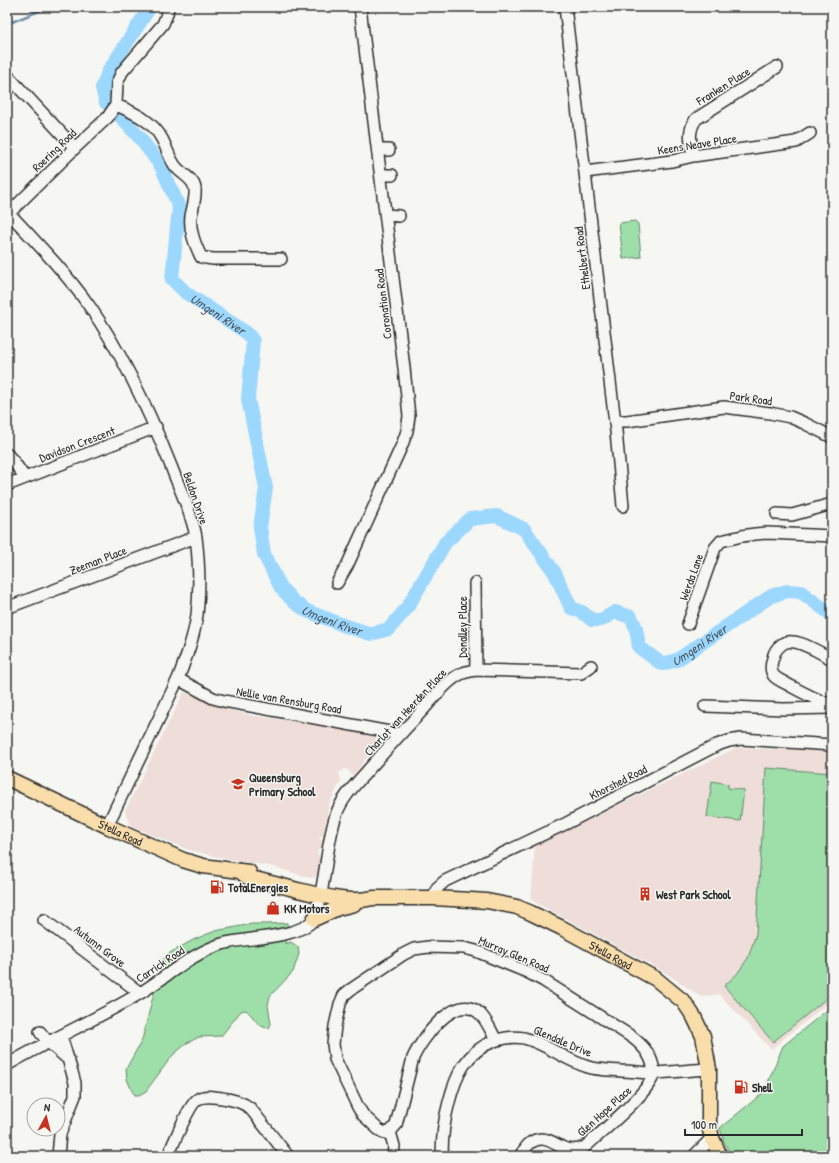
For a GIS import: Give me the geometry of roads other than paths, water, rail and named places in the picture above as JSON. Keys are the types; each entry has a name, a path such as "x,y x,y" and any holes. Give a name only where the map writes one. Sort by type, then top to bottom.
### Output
{"main road":[{"name":"Stella Road","path":"7,778 107,826 183,860 198,865 240,871 247,877 322,893 342,899 433,898 487,901 517,907 562,928 656,980 684,1002 694,1017 703,1036 709,1069 710,1126 712,1138 720,1156"},
{"path":"314,919 338,908 370,899"}],"street":[{"path":"168,7 163,24 122,72 117,83 116,104 133,112 152,126 160,136 177,168 186,174 193,182 195,188 195,198 191,218 194,240 201,256 213,259 281,259"},
{"name":"Coronation Road","path":"337,582 347,566 402,445 409,416 409,368 386,215 385,147 377,138 360,7"},
{"name":"Ethelbert Road","path":"565,7 615,421 623,506"},
{"name":"Franken Place","path":"693,156 690,129 696,119 777,67"},
{"path":"7,75 75,148"},
{"name":"Roering Road","path":"8,212 108,117 116,104"},
{"name":"Keens Neave Place","path":"585,172 672,161 693,156 796,142 810,133"},
{"name":"Beldon Drive","path":"8,212 65,275 90,307 120,354 156,428 192,520 196,537 199,580 197,616 187,655 178,679 107,826"},
{"path":"386,215 399,216"},
{"name":"Park Road","path":"615,421 627,421 724,407 790,417 832,437"},
{"name":"Davidson Crescent","path":"7,485 156,428"},
{"path":"7,454 25,478"},
{"path":"777,514 792,515 832,504"},
{"name":"Werda Lane","path":"688,624 715,548 721,541 742,536 767,533 832,536"},
{"name":"Zeeman Place","path":"9,608 196,537"},
{"name":"Donalley Place","path":"475,584 476,670"},
{"path":"832,659 799,642 785,642 780,645 775,653 771,662 771,669 773,675 781,681 808,695 832,704"},
{"name":"Charlot van Heerden Place","path":"322,893 332,832 340,807 355,786 400,734 433,698 456,676 468,671 476,670 581,673 591,666"},
{"name":"Nellie van Rensburg Road","path":"178,679 213,698 224,701 400,734"},
{"path":"705,706 784,709 832,708"},
{"name":"Khorshed Road","path":"433,898 437,888 445,881 567,823 718,745 741,739 832,745"},
{"path":"314,919 322,893"},
{"name":"Carrick Road","path":"7,1065 48,1042 86,1024 140,993 208,949 240,940 285,934 306,926 314,919"},
{"name":"Autumn Grove","path":"44,920 140,993"},
{"name":"Murray Glen Road","path":"390,1132 384,1132 378,1129 363,1115 358,1107 335,1059 333,1044 335,1026 342,999 350,990 404,954 419,948 459,948 476,951 491,956 539,978 641,1044 651,1059 654,1073"},
{"path":"393,1156 394,1146 390,1132 396,1125 412,1058 433,1028 447,1014 457,1009 472,1008 484,1018 496,1040"},
{"path":"40,1032 48,1042 69,1060"},
{"path":"58,1156 60,1134 75,1096 75,1083 61,1036"},
{"name":"Glendale Drive","path":"442,1156 445,1117 453,1085 457,1076 462,1068 480,1048 496,1040 513,1037 522,1038 535,1042 588,1066 612,1070 654,1073 709,1069"},
{"name":"Glen Hope Place","path":"520,1156 530,1144 541,1139 547,1139 568,1149 580,1149 585,1147 640,1096 649,1085 654,1073"},
{"path":"168,1156 192,1105 196,1100 208,1096 235,1100 244,1103 250,1108 288,1156"},
{"path":"694,1156 712,1138"}],"waterway":[{"path":"7,24 49,7"},
{"name":"Umgeni River","path":"106,103 102,88 108,72 150,7"},
{"name":"Umgeni River","path":"120,116 140,138 161,166 179,207 172,279 186,293 247,333 253,341 248,399 266,488 260,527 264,554 281,588 294,602 307,611 371,634 389,629 407,608 445,543 470,519 497,516 524,529 555,573 571,608 582,612 592,620 601,620 615,612 631,617 636,628 639,647 662,664 677,660 771,596 787,591 801,592 832,615"}],"place":[{"name":"Queensburg Primary School","path":"238,784"},
{"name":"TotalEnergies","path":"217,887"},
{"name":"West Park School","path":"645,894"},
{"name":"KK Motors","path":"273,908"},
{"name":"Shell","path":"741,1087"}]}
